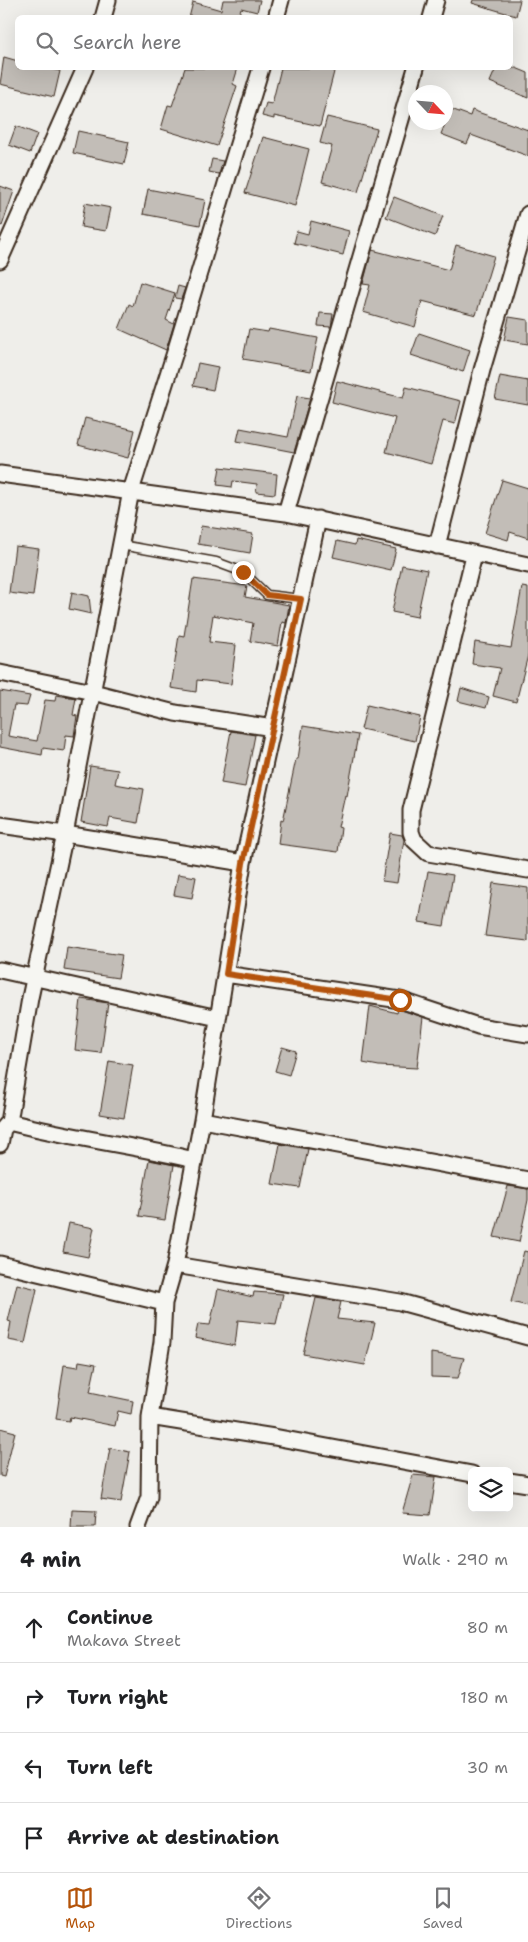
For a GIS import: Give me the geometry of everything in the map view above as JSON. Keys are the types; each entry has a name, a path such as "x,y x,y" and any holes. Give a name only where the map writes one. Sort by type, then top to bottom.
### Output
{"street":[{"path":"103,15 108,0"},
{"path":"277,15 281,0"},
{"path":"432,15 436,0"},
{"path":"0,260 84,70"},
{"path":"0,1144 65,834 131,490 260,70"},
{"path":"286,513 415,70"},
{"path":"437,546 482,370 528,214"},
{"path":"0,474 131,490 286,513 474,555 528,565"},
{"path":"138,1527 149,1497 150,1417 162,1342 164,1303 175,1265 202,1120 243,863 318,519"},
{"path":"474,555 411,810 411,832 414,840 428,853 528,870"},
{"path":"0,673 93,692 175,713 272,728"},
{"path":"0,825 243,863"},
{"path":"0,970 218,1018"},
{"path":"226,974 400,1000 478,1026 528,1034"},
{"path":"202,1120 528,1180"},
{"path":"5,1123 56,1135 140,1147 194,1160"},
{"path":"0,1264 164,1303"},
{"path":"175,1265 400,1302 528,1338"},
{"path":"150,1417 274,1437 468,1473"},
{"path":"513,1482 528,1484"}],"lane":[{"path":"121,545 216,562 243,572 267,595 301,599"}],"building":[{"path":"223,0 260,0 257,12 241,8 239,15 190,15 193,2 221,10"},
{"path":"473,0 520,0 516,16 472,3"},
{"path":"4,57 15,60 15,70 60,71 54,97 0,84"},
{"path":"513,68 516,68 528,73 528,98 490,82 495,70 513,70"},
{"path":"184,70 237,70 233,84 237,86 217,146 161,129 168,105 172,106"},
{"path":"280,70 334,70 320,126 274,116 274,119 262,116 266,103 272,104"},
{"path":"453,110 470,116 472,110 528,130 528,156 471,135 467,144 441,134 443,130 453,130"},
{"path":"327,117 377,129 358,192 322,182 332,146 320,143"},
{"path":"16,126 37,134 30,153 9,145"},
{"path":"78,131 129,142 124,164 73,153"},
{"path":"263,137 309,149 295,206 245,193"},
{"path":"212,159 223,161 219,174 209,172"},
{"path":"0,186 14,191 2,226 0,225"},
{"path":"148,189 205,200 200,225 143,214"},
{"path":"394,197 443,216 435,236 386,217"},
{"path":"85,203 111,208 106,231 81,227"},
{"path":"311,221 349,231 343,255 294,243 297,231 308,234"},
{"path":"456,245 494,256 476,315 422,301 415,327 363,312 370,285 363,284 372,250 449,270"},
{"path":"140,282 175,293 166,320 174,324 166,350 119,329 129,304 133,306"},
{"path":"178,286 185,288 181,299 175,298"},
{"path":"320,313 333,314 331,327 318,326"},
{"path":"509,317 528,320 528,344 504,340"},
{"path":"249,329 268,332 269,329 318,338 311,371 243,359"},
{"path":"419,333 470,350 463,372 411,355"},
{"path":"198,363 218,367 213,390 193,386"},
{"path":"500,376 528,381 528,405 495,399"},
{"path":"337,381 403,398 406,387 461,401 455,424 443,421 431,464 386,452 395,418 332,402"},
{"path":"297,396 310,398 294,452 237,441 240,428 288,437"},
{"path":"85,418 135,430 128,458 78,445"},
{"path":"220,467 277,474 275,494 256,492 257,484 233,481 232,487 217,485"},
{"path":"502,480 528,488 528,538 510,532 508,540 485,533"},
{"path":"201,526 253,534 250,553 198,544"},
{"path":"356,540 396,549 391,570 333,557 337,541 355,545"},
{"path":"15,546 39,549 33,596 9,593"},
{"path":"402,565 427,570 417,617 392,612"},
{"path":"193,579 247,586 245,597 289,605 286,623 282,622 278,646 250,641 253,623 213,615 209,642 236,645 231,684 197,680 196,692 171,688 179,635 184,636"},
{"path":"522,587 528,588 528,655 516,702 493,696 500,668 472,664 475,642 511,648"},
{"path":"72,592 89,596 91,614 69,609"},
{"path":"461,688 489,697 486,708 458,701"},
{"path":"0,691 30,696 27,706 14,705 8,736 37,741 45,700 55,701 56,695 76,698 73,715 77,716 74,736 66,735 64,751 43,748 42,755 0,747"},
{"path":"367,705 420,717 415,741 361,729"},
{"path":"303,726 358,735 347,796 345,795 338,827 341,828 338,852 278,844 281,820 283,821 296,759 298,759"},
{"path":"231,731 255,735 245,787 221,783"},
{"path":"90,766 118,770 115,784 144,789 138,823 110,818 108,827 81,822"},
{"path":"390,833 402,835 404,840 397,883 382,881"},
{"path":"428,871 453,875 444,926 419,922"},
{"path":"178,874 196,877 192,898 174,895"},
{"path":"493,883 528,888 528,941 485,936"},
{"path":"67,947 122,955 118,978 64,970"},
{"path":"81,999 108,1003 101,1053 75,1050"},
{"path":"370,1006 397,1013 398,1009 423,1017 417,1068 379,1066 363,1063"},
{"path":"282,1047 296,1051 289,1075 275,1071"},
{"path":"109,1061 133,1065 124,1118 100,1114"},
{"path":"280,1144 308,1149 300,1188 272,1184"},
{"path":"149,1160 174,1165 165,1220 139,1216"},
{"path":"508,1186 528,1189 528,1200 519,1242 494,1237"},
{"path":"69,1223 94,1228 88,1257 63,1252"},
{"path":"524,1251 528,1252 528,1306 511,1302"},
{"path":"17,1284 37,1289 25,1343 8,1340 11,1322 8,1321"},
{"path":"218,1289 253,1297 254,1292 283,1294 276,1324 238,1320 235,1346 195,1338 198,1324 210,1325"},
{"path":"316,1298 341,1302 337,1319 375,1323 365,1365 303,1354"},
{"path":"431,1353 464,1358 458,1378 431,1377"},
{"path":"79,1361 96,1364 90,1392 133,1401 131,1414 118,1411 115,1426 70,1417 69,1421 56,1419 64,1365 78,1367"},
{"path":"0,1428 15,1432 4,1477 0,1476"},
{"path":"110,1448 130,1452 121,1502 101,1499"},
{"path":"413,1475 436,1477 430,1515 402,1513"},
{"path":"72,1510 96,1511 95,1527 71,1527"}],"route":[{"path":"243,572 267,595 301,599 243,863 226,974 400,1000"}]}
